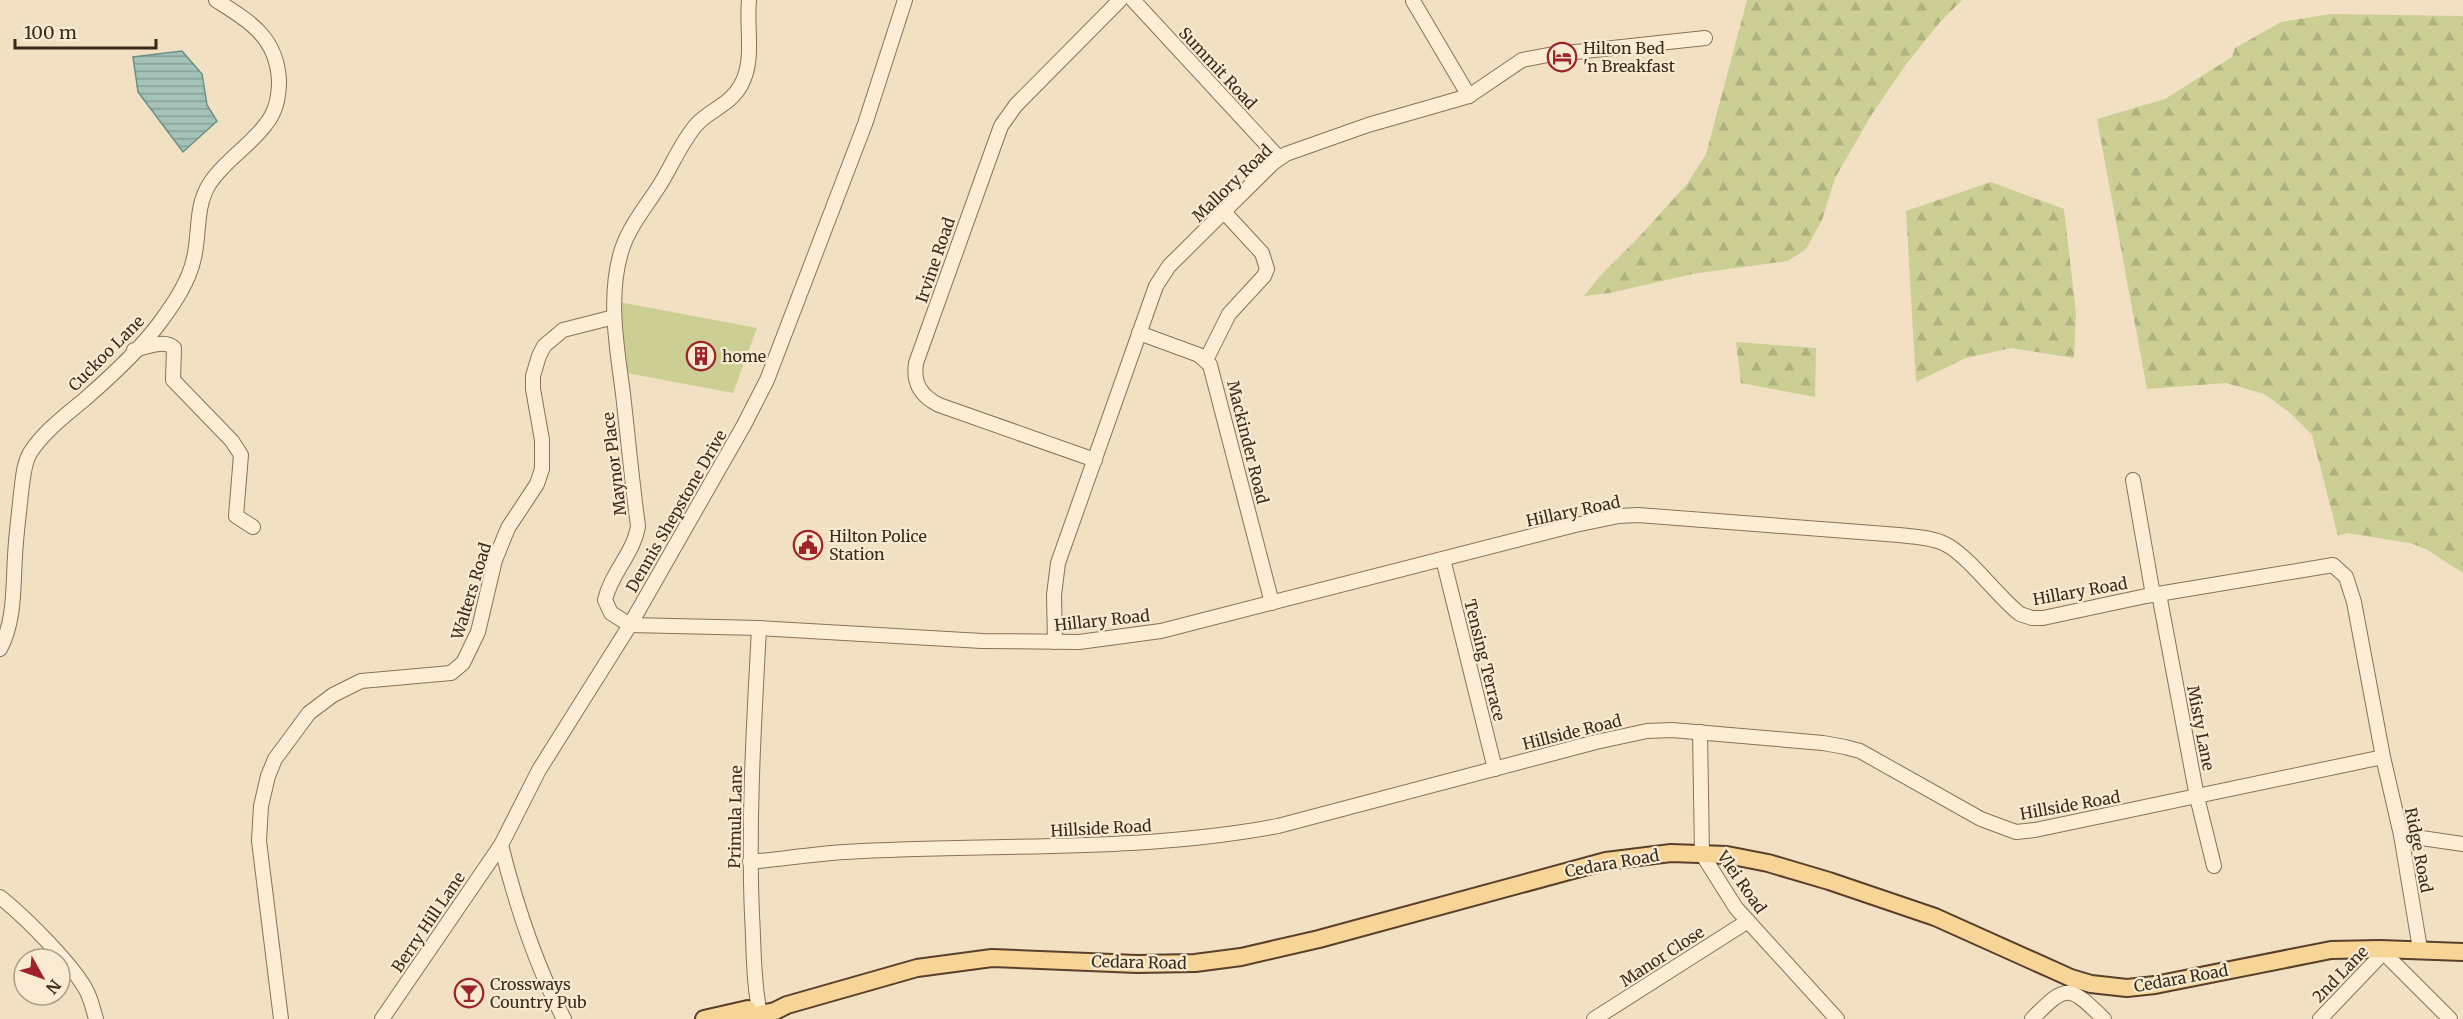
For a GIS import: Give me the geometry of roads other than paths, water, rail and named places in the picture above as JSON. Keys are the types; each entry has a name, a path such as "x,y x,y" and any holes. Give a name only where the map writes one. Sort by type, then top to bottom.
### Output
{"main road":[{"name":"Cedara Road","path":"704,1019 775,1011 787,1005 917,968 992,958 1137,964 1195,963 1241,957 1319,939 1606,861 1662,854 1726,855 1768,863 1829,881 1946,921 2050,970 2091,984 2127,988 2155,985 2331,950 2420,949 2463,952"},
{"name":"Cedara Road","path":"736,1019 759,1011"}],"street":[{"name":"Cuckoo Lane","path":"0,649 7,636 12,611 16,533 25,465 29,454 40,440 103,383 159,324 189,274 194,258 198,212 202,197 210,182 267,123 279,94 278,64 271,45 248,21 216,0"},
{"path":"614,317 618,262 632,228 695,126 706,115 735,95 741,86 749,51 747,18 749,0"},
{"name":"Dennis Shepstone Drive","path":"501,845 539,770 630,625 744,425 766,380 865,124 905,0"},
{"name":"Irvine Road","path":"1095,460 939,405 917,387 915,375 916,363 1001,126 1017,105 1120,0"},
{"name":"Summit Road","path":"1132,0 1279,158"},
{"path":"1413,1 1469,96"},
{"name":"Mallory Road","path":"1055,642 1055,578 1156,286 1169,266 1279,158 1368,125 1469,96 1510,66 1530,58 1705,38"},
{"path":"1139,333 1199,355 1206,360 1229,314 1264,276 1267,269 1262,253 1225,213"},
{"name":"Maynor Place","path":"614,317 638,526 633,545 612,582 605,600 611,613 630,625"},
{"name":"Walters Road","path":"281,1019 259,841 261,806 268,776 275,759 309,713 333,695 361,681 451,673 463,663 478,632 495,560 508,528 537,484 542,469 542,440 533,389 533,376 539,356 544,346 563,330 614,317"},
{"path":"134,350 163,344 174,348 174,380 232,441 241,455 236,516 253,527"},
{"name":"Mackinder Road","path":"1206,360 1216,384 1272,603"},
{"name":"Misty Lane","path":"2133,480 2197,797 2214,866"},
{"name":"Hillary Road","path":"630,625 759,628 982,641 1079,642 1161,631 1601,519 1638,515 1899,535 1936,541 1945,544 1959,554 2013,609 2032,618 2076,612 2156,595 2328,565 2339,569 2346,577 2355,602 2383,757"},
{"name":"Tensing Terrace","path":"1443,559 1495,769"},
{"name":"Primula Lane","path":"759,628 750,862 759,1011"},
{"name":"Hillside Road","path":"750,862 845,852 1105,845 1198,839 1278,826 1631,734 1672,730 1823,742 1860,751 1981,819 2016,832 2197,797 2383,757"},
{"name":"Vlei Road","path":"1700,732 1702,854 1727,896 1837,1019"},
{"name":"Ridge Road","path":"2383,757 2401,835 2420,949"},
{"path":"2401,835 2463,844"},
{"path":"501,845 520,915 551,994 564,1019"},
{"name":"Berry Hill Lane","path":"382,1019 501,845"},
{"path":"0,897 63,959 78,977 89,996 96,1019"},
{"name":"Manor Close","path":"1594,1019 1748,921"},
{"path":"2382,950 2450,1019"},
{"name":"2nd Lane","path":"2320,1019 2382,950"},
{"path":"2032,1019 2054,997 2064,992 2077,994 2104,1019"}],"water":[{"path":"182,51 202,74 207,105 217,121 183,152 138,92 133,57"}],"place":[{"name":"Hilton Bed 'n Breakfast","path":"1562,57"},
{"name":"home","path":"701,356"},
{"name":"Hilton Police Station","path":"808,545"},
{"name":"Crossways Country Pub","path":"469,993"}]}
